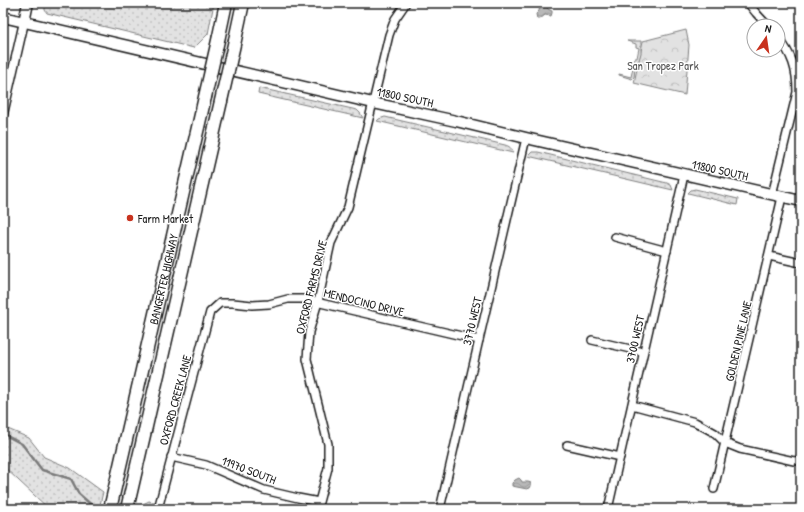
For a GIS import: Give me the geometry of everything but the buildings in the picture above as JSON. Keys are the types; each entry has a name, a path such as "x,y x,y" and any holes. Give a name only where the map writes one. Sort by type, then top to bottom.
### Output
{"highway":[{"name":"BANGERTER HIGHWAY","path":"110,509 226,3"},
{"name":"BANGERTER HIGHWAY","path":"127,509 243,3"}],"main road":[{"path":"24,22 28,3"},
{"name":"11800 SOUTH","path":"3,17 801,201"}],"street":[{"name":"OXFORD FARMS DRIVE","path":"319,502 328,468 328,444 307,359 309,332 318,302 331,243 348,207 390,35 396,19 406,3"},
{"path":"748,3 761,18"},
{"path":"3,114 24,22"},
{"name":"GOLDEN PINE LANE","path":"714,489 769,256 777,196 797,92 797,82 792,58 786,47"},
{"name":"3770 WEST","path":"440,509 526,138"},
{"name":"3700 WEST","path":"608,509 684,175"},
{"path":"615,237 667,251"},
{"path":"769,256 801,263"},
{"name":"MENDOCINO DRIVE","path":"220,303 252,305 269,304 288,299 303,299 478,340"},
{"name":"OXFORD CREEK LANE","path":"159,505 210,312 220,303"},
{"path":"592,340 643,352"},
{"path":"632,405 695,422 715,433 725,443 740,449 794,461 801,460"},
{"path":"567,445 620,457"},
{"name":"11970 SOUTH","path":"172,457 206,465 264,490 319,502"}],"green space":[{"path":"45,3 214,3 208,34 194,48 47,13 45,10"},
{"name":"San Tropez Park","path":"686,30 689,45 685,95 634,83 643,41"},
{"path":"627,41 641,41 641,53 635,68 634,77 632,79 619,75 631,77 635,58 637,58 639,48 636,47 636,44"},
{"path":"259,88 357,110 363,118 258,94"},
{"path":"385,117 505,145 512,150 513,153 377,121"},
{"path":"532,152 538,152 667,183 671,185 673,190 528,156"},
{"path":"695,189 738,199 737,205 688,193"},
{"path":"3,427 29,438 44,457 70,468 103,492 99,509 49,509 3,466"},
{"path":"149,501 167,505 166,509 135,509 136,506"}],"water":[{"path":"543,4 552,11 551,16 545,15 540,19 537,19 536,14 539,11 540,5"},
{"path":"519,478 522,482 531,483 530,488 527,489 512,486 512,483"}],"waterway":[{"path":"3,434 22,444 42,470 71,479 79,494 95,508"}],"place":[{"name":"Farm Market","path":"130,218"}]}
